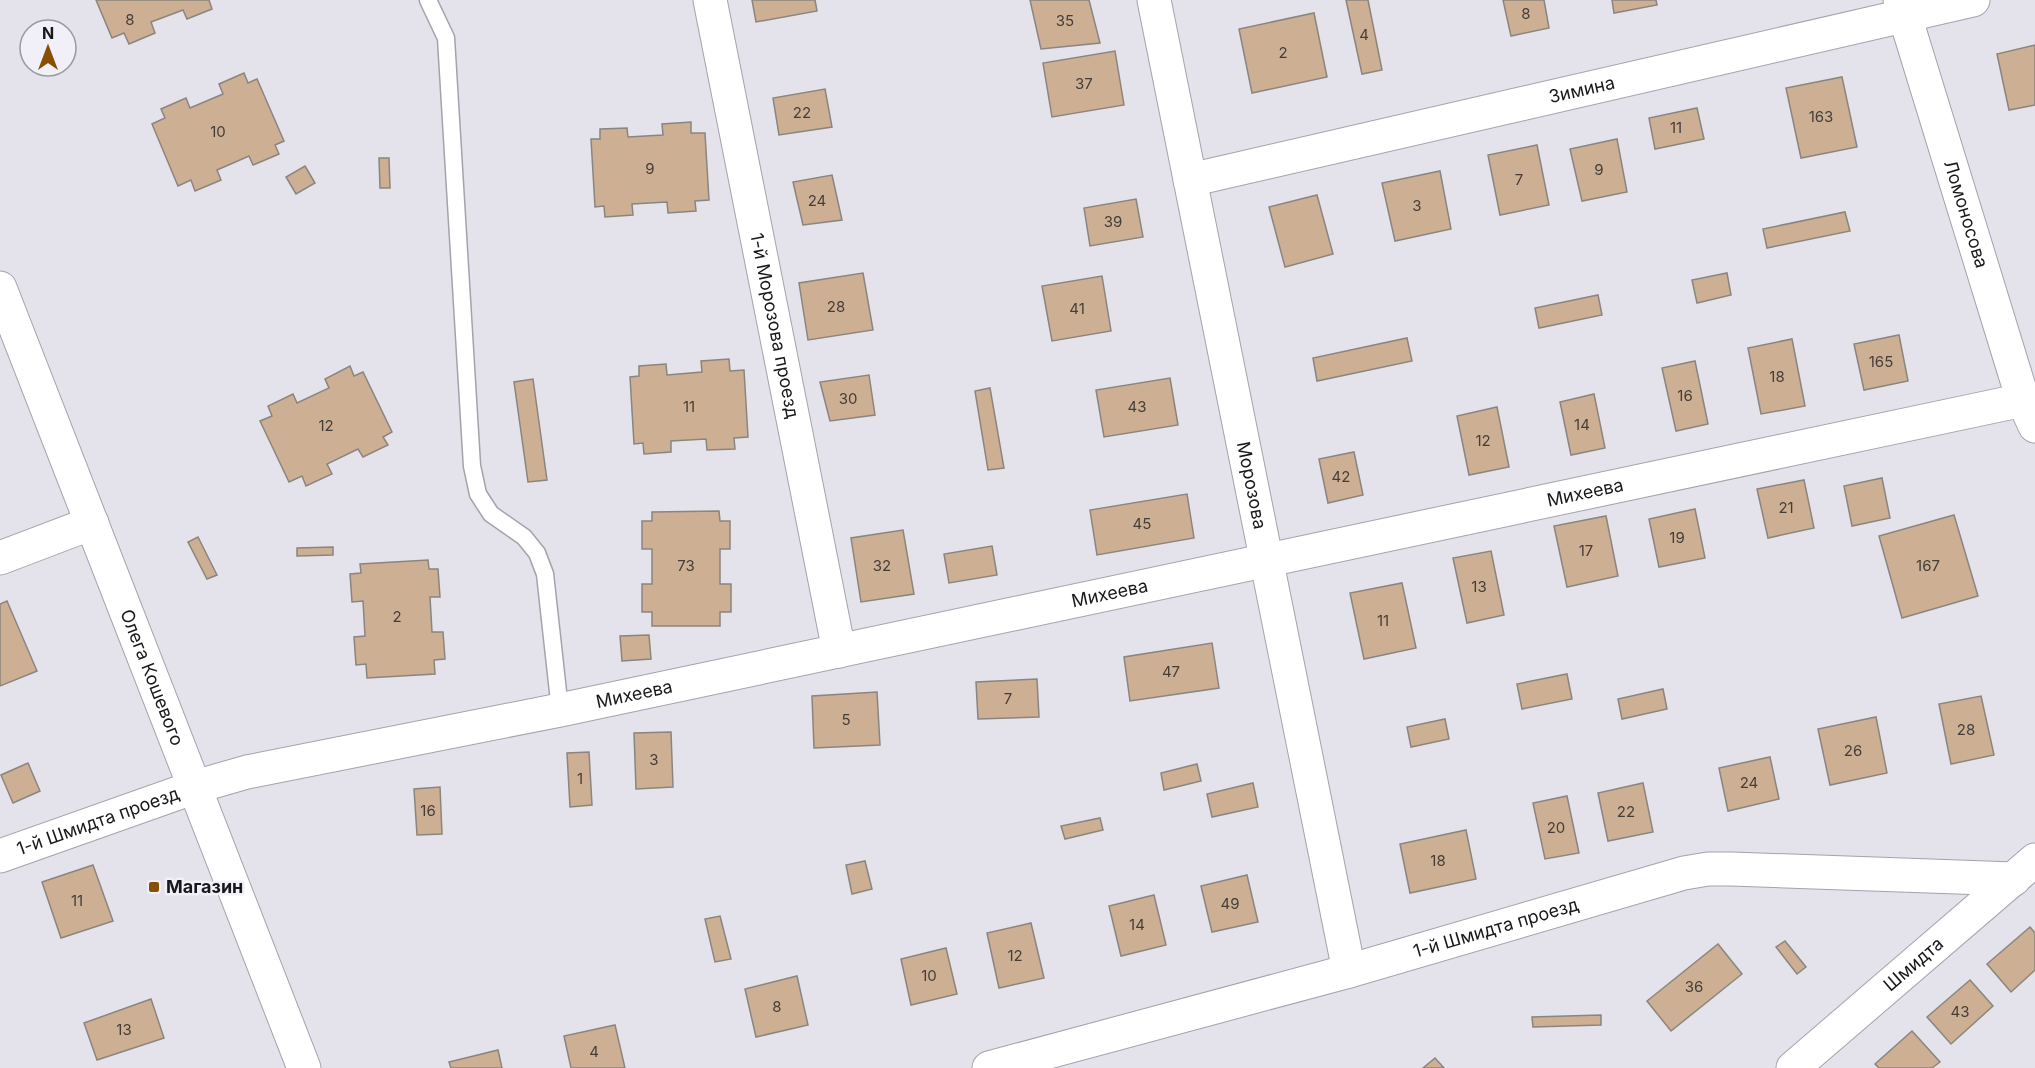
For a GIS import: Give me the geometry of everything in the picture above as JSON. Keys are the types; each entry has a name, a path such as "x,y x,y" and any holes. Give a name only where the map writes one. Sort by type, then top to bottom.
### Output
{"street":[{"name":"1-й Морозова проезд","path":"710,0 839,651"},
{"name":"Морозова","path":"1154,0 1349,971"},
{"name":"Зимина","path":"1190,180 1901,8 1973,0"},
{"name":"Ломоносова","path":"1901,8 2029,413"},
{"name":"Олега Кошевого","path":"0,288 304,1068"},
{"name":"Михеева","path":"195,787 247,772 561,710 1267,560 2029,413"},
{"path":"0,558 92,523"},
{"name":"1-й Шмидта проезд","path":"0,856 195,787"},
{"name":"1-й Шмидта проезд","path":"988,1068 1349,971 1692,872 1732,869 2025,870"},
{"name":"Шмидта","path":"1793,1068 2025,870"}],"lane":[{"path":"428,0 446,38 472,466 478,494 491,514 524,537 537,553 545,574 561,710"}],"building":[{"path":"96,0 209,0 212,9 187,19 183,10 151,22 155,33 129,44 124,33 112,38"},
{"path":"752,0 815,0 817,11 756,22"},
{"path":"1030,0 1089,0 1100,43 1041,49"},
{"path":"1346,0 1368,0 1382,70 1362,74"},
{"path":"1503,0 1544,0 1549,28 1511,36"},
{"path":"1612,0 1656,0 1657,5 1614,13"},
{"path":"1314,13 1327,77 1252,93 1239,29"},
{"path":"2035,45 2035,105 2009,110 1997,54"},
{"path":"1115,51 1124,105 1052,117 1043,63"},
{"path":"244,73 248,83 257,79 284,141 275,145 279,154 253,165 249,156 217,170 221,180 195,191 191,180 178,186 152,124 165,118 161,109 186,98 190,108 223,94 219,84"},
{"path":"1842,77 1857,147 1801,158 1786,88"},
{"path":"825,89 832,127 779,135 773,98"},
{"path":"1697,108 1704,139 1655,149 1649,118"},
{"path":"691,122 691,133 705,133 709,200 695,201 696,211 668,213 667,202 632,204 633,215 605,217 604,206 595,207 591,139 600,139 600,129 627,128 628,137 663,135 662,124"},
{"path":"1617,139 1627,192 1582,201 1570,149"},
{"path":"1537,145 1549,205 1500,215 1488,155"},
{"path":"379,158 389,158 390,188 380,188"},
{"path":"305,166 315,183 296,194 286,177"},
{"path":"1440,171 1451,229 1395,241 1382,183"},
{"path":"832,175 842,220 803,225 793,182"},
{"path":"1317,195 1333,254 1285,267 1269,207"},
{"path":"1136,199 1143,237 1090,246 1084,208"},
{"path":"1845,212 1850,231 1767,248 1763,229"},
{"path":"863,273 873,330 808,340 799,283"},
{"path":"1727,273 1731,295 1697,303 1692,280"},
{"path":"1102,276 1111,331 1052,341 1042,286"},
{"path":"1598,295 1602,315 1539,328 1535,308"},
{"path":"1899,335 1908,381 1864,390 1854,344"},
{"path":"1407,338 1412,361 1317,381 1313,358"},
{"path":"1792,339 1805,406 1761,414 1748,348"},
{"path":"729,359 730,371 744,370 748,437 734,438 735,449 707,450 706,439 671,441 671,452 644,454 643,443 634,444 630,377 639,376 639,366 666,364 667,375 702,372 701,361"},
{"path":"1695,361 1708,424 1676,431 1662,368"},
{"path":"350,366 354,376 363,372 392,432 383,437 388,445 363,457 358,449 327,464 332,474 306,486 302,476 289,482 260,421 272,416 268,406 293,394 297,403 329,388 325,379"},
{"path":"869,375 875,415 830,421 820,382"},
{"path":"1170,378 1178,425 1104,437 1096,390"},
{"path":"533,379 547,480 528,482 514,382"},
{"path":"990,388 1004,468 988,470 975,391"},
{"path":"1594,394 1605,448 1571,455 1560,402"},
{"path":"1497,407 1509,467 1469,475 1457,416"},
{"path":"1354,452 1363,495 1328,503 1319,459"},
{"path":"1882,478 1890,518 1852,526 1844,486"},
{"path":"1804,480 1814,528 1768,538 1757,489"},
{"path":"1187,494 1194,538 1097,555 1090,510"},
{"path":"1695,509 1705,558 1659,567 1649,519"},
{"path":"719,511 720,521 730,521 730,549 720,549 720,584 731,584 731,612 720,612 720,626 652,626 652,612 642,612 642,584 652,584 652,549 642,549 642,521 652,521 652,512"},
{"path":"1954,515 1978,596 1902,618 1879,536"},
{"path":"1606,516 1618,576 1567,587 1554,526"},
{"path":"903,530 914,594 861,602 851,538"},
{"path":"198,537 217,575 207,579 188,542"},
{"path":"992,546 997,575 949,583 944,554"},
{"path":"333,547 333,555 297,556 297,548"},
{"path":"1491,551 1504,615 1467,623 1453,558"},
{"path":"428,560 429,569 438,569 440,597 430,597 432,632 443,632 445,659 434,660 435,674 367,678 366,664 356,665 354,637 365,636 363,601 352,602 350,574 361,573 360,564"},
{"path":"1402,583 1416,648 1364,659 1350,593"},
{"path":"7,601 37,671 0,686 0,604"},
{"path":"649,635 651,659 622,661 620,636"},
{"path":"1212,643 1219,688 1130,701 1124,657"},
{"path":"1567,674 1572,699 1522,709 1517,684"},
{"path":"1037,679 1039,717 978,719 976,682"},
{"path":"1663,689 1667,709 1622,719 1618,699"},
{"path":"877,692 880,745 814,748 812,696"},
{"path":"1981,696 1994,755 1951,764 1939,704"},
{"path":"1876,717 1887,773 1830,785 1818,729"},
{"path":"1445,719 1449,739 1411,747 1407,727"},
{"path":"671,732 673,787 636,789 634,733"},
{"path":"589,752 592,805 570,807 567,753"},
{"path":"1770,757 1779,799 1728,811 1719,768"},
{"path":"28,763 40,791 13,803 1,775"},
{"path":"1197,764 1201,781 1164,790 1161,773"},
{"path":"1253,783 1258,807 1212,817 1207,794"},
{"path":"1643,783 1653,832 1608,841 1598,793"},
{"path":"440,787 442,834 417,835 414,789"},
{"path":"1567,796 1579,853 1545,859 1533,803"},
{"path":"1100,818 1103,830 1065,839 1061,826"},
{"path":"1466,830 1476,879 1410,893 1400,844"},
{"path":"865,861 872,889 852,894 846,865"},
{"path":"93,865 113,921 61,938 42,882"},
{"path":"1247,875 1258,922 1212,932 1201,886"},
{"path":"1154,895 1166,945 1121,956 1109,906"},
{"path":"720,916 731,959 715,962 705,919"},
{"path":"1031,923 1044,978 999,988 987,933"},
{"path":"2030,927 2035,933 2035,970 2011,992 1987,964"},
{"path":"1785,941 1806,967 1797,974 1776,947"},
{"path":"1718,944 1742,974 1671,1031 1647,1001"},
{"path":"946,948 957,994 911,1005 901,959"},
{"path":"797,976 808,1025 756,1037 745,989"},
{"path":"1970,980 1993,1006 1951,1044 1927,1017"},
{"path":"151,999 164,1038 97,1060 84,1023"},
{"path":"1601,1015 1601,1025 1533,1027 1532,1017"},
{"path":"615,1025 625,1068 571,1068 564,1036"},
{"path":"1912,1031 1940,1062 1932,1068 1879,1068 1875,1064"},
{"path":"498,1050 502,1068 451,1068 449,1062"},
{"path":"1435,1058 1444,1068 1423,1068"}],"place":[{"name":"Магазин","path":"154,887"}]}
